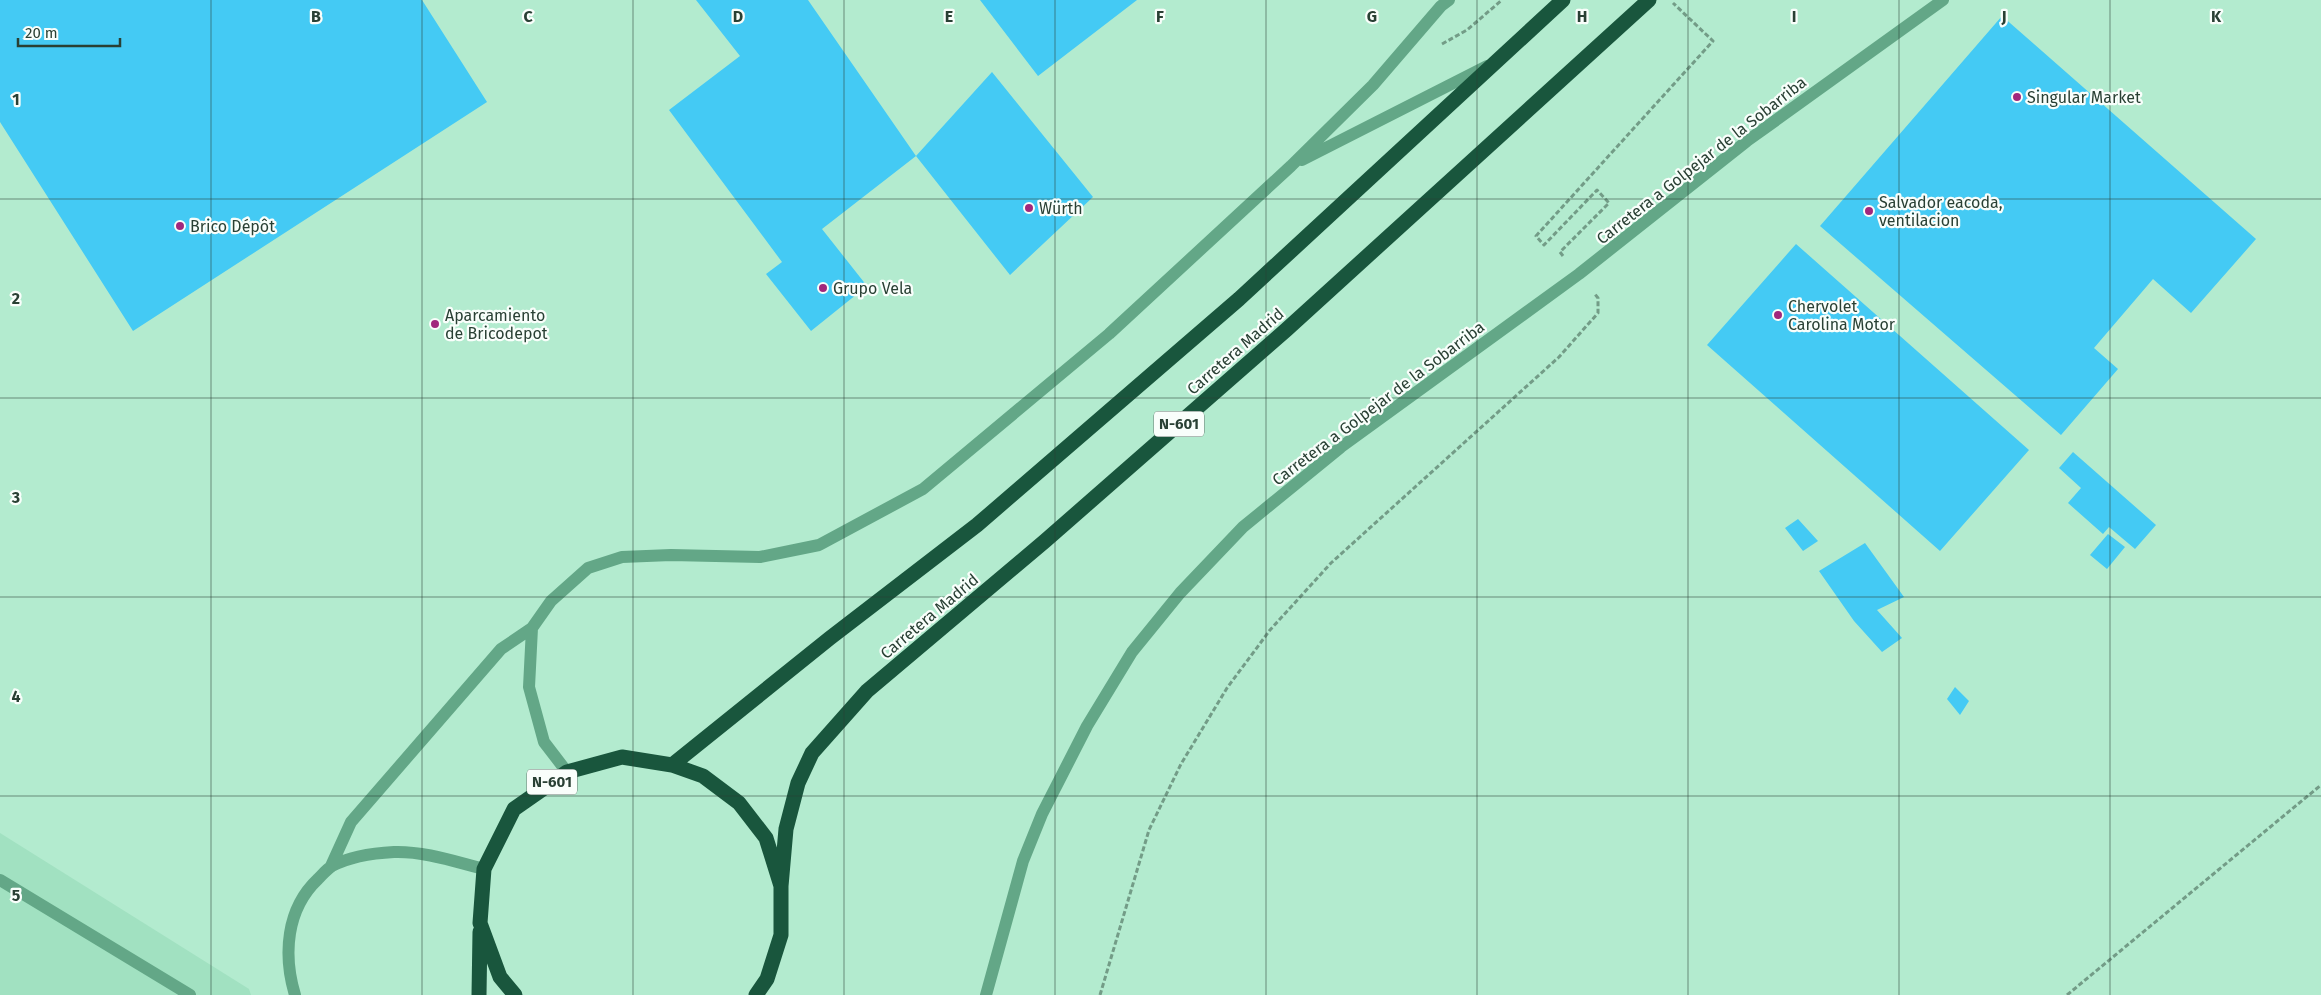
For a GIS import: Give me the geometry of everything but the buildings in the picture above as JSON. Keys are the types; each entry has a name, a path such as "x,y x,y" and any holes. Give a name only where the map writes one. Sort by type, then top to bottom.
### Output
{"highway":[{"path":"672,765 830,638 985,518 1239,299 1563,0"},
{"name":"Carretera Madrid","path":"781,886 786,829 801,775 812,753 867,691 1045,541 1286,330 1649,0"},
{"name":"N-601","path":"479,995 480,923 484,869 514,809 567,772 622,757 672,765 702,776 739,803 766,838 781,886 781,935 767,979 756,995"},
{"name":"N-601","path":"480,923 500,977 515,995"}],"street":[{"path":"295,995 291,982 287,948 294,913 308,888 331,866 351,822 501,649 532,628 551,601 588,568 622,557 671,555 760,557 819,545 923,489 1109,334 1290,166 1373,85 1441,6 1449,0"},
{"name":"Carretera a Golpejar de la Sobarriba","path":"986,995 1023,861 1042,814 1087,726 1132,652 1180,593 1243,527 1341,447 1579,274 1747,141 1943,0"},
{"path":"1290,166 1498,60"},
{"path":"532,628 529,687 544,742 567,772"},
{"path":"331,866 364,856 396,852 443,859 484,869"},
{"path":"0,880 190,995"}],"path":[{"path":"1100,995 1149,830 1181,764 1227,688 1270,630 1331,563 1559,357 1598,313 1598,298 1560,252 1609,203 1597,190 1544,245 1536,236 1713,41 1670,0"},
{"path":"2067,995 2321,785"}],"shaded area":[{"path":"0,833 249,989 251,995 0,995"}],"place":[{"name":"Singular Market","path":"2017,97"},
{"name":"Würth","path":"1029,208"},
{"name":"Salvador eacoda, ventilacion","path":"1869,211"},
{"name":"Brico Dépôt","path":"180,226"},
{"name":"Grupo Vela","path":"823,288"},
{"name":"Chervolet Carolina Motor","path":"1778,315"},
{"name":"Aparcamiento de Bricodepot","path":"435,324"}]}
